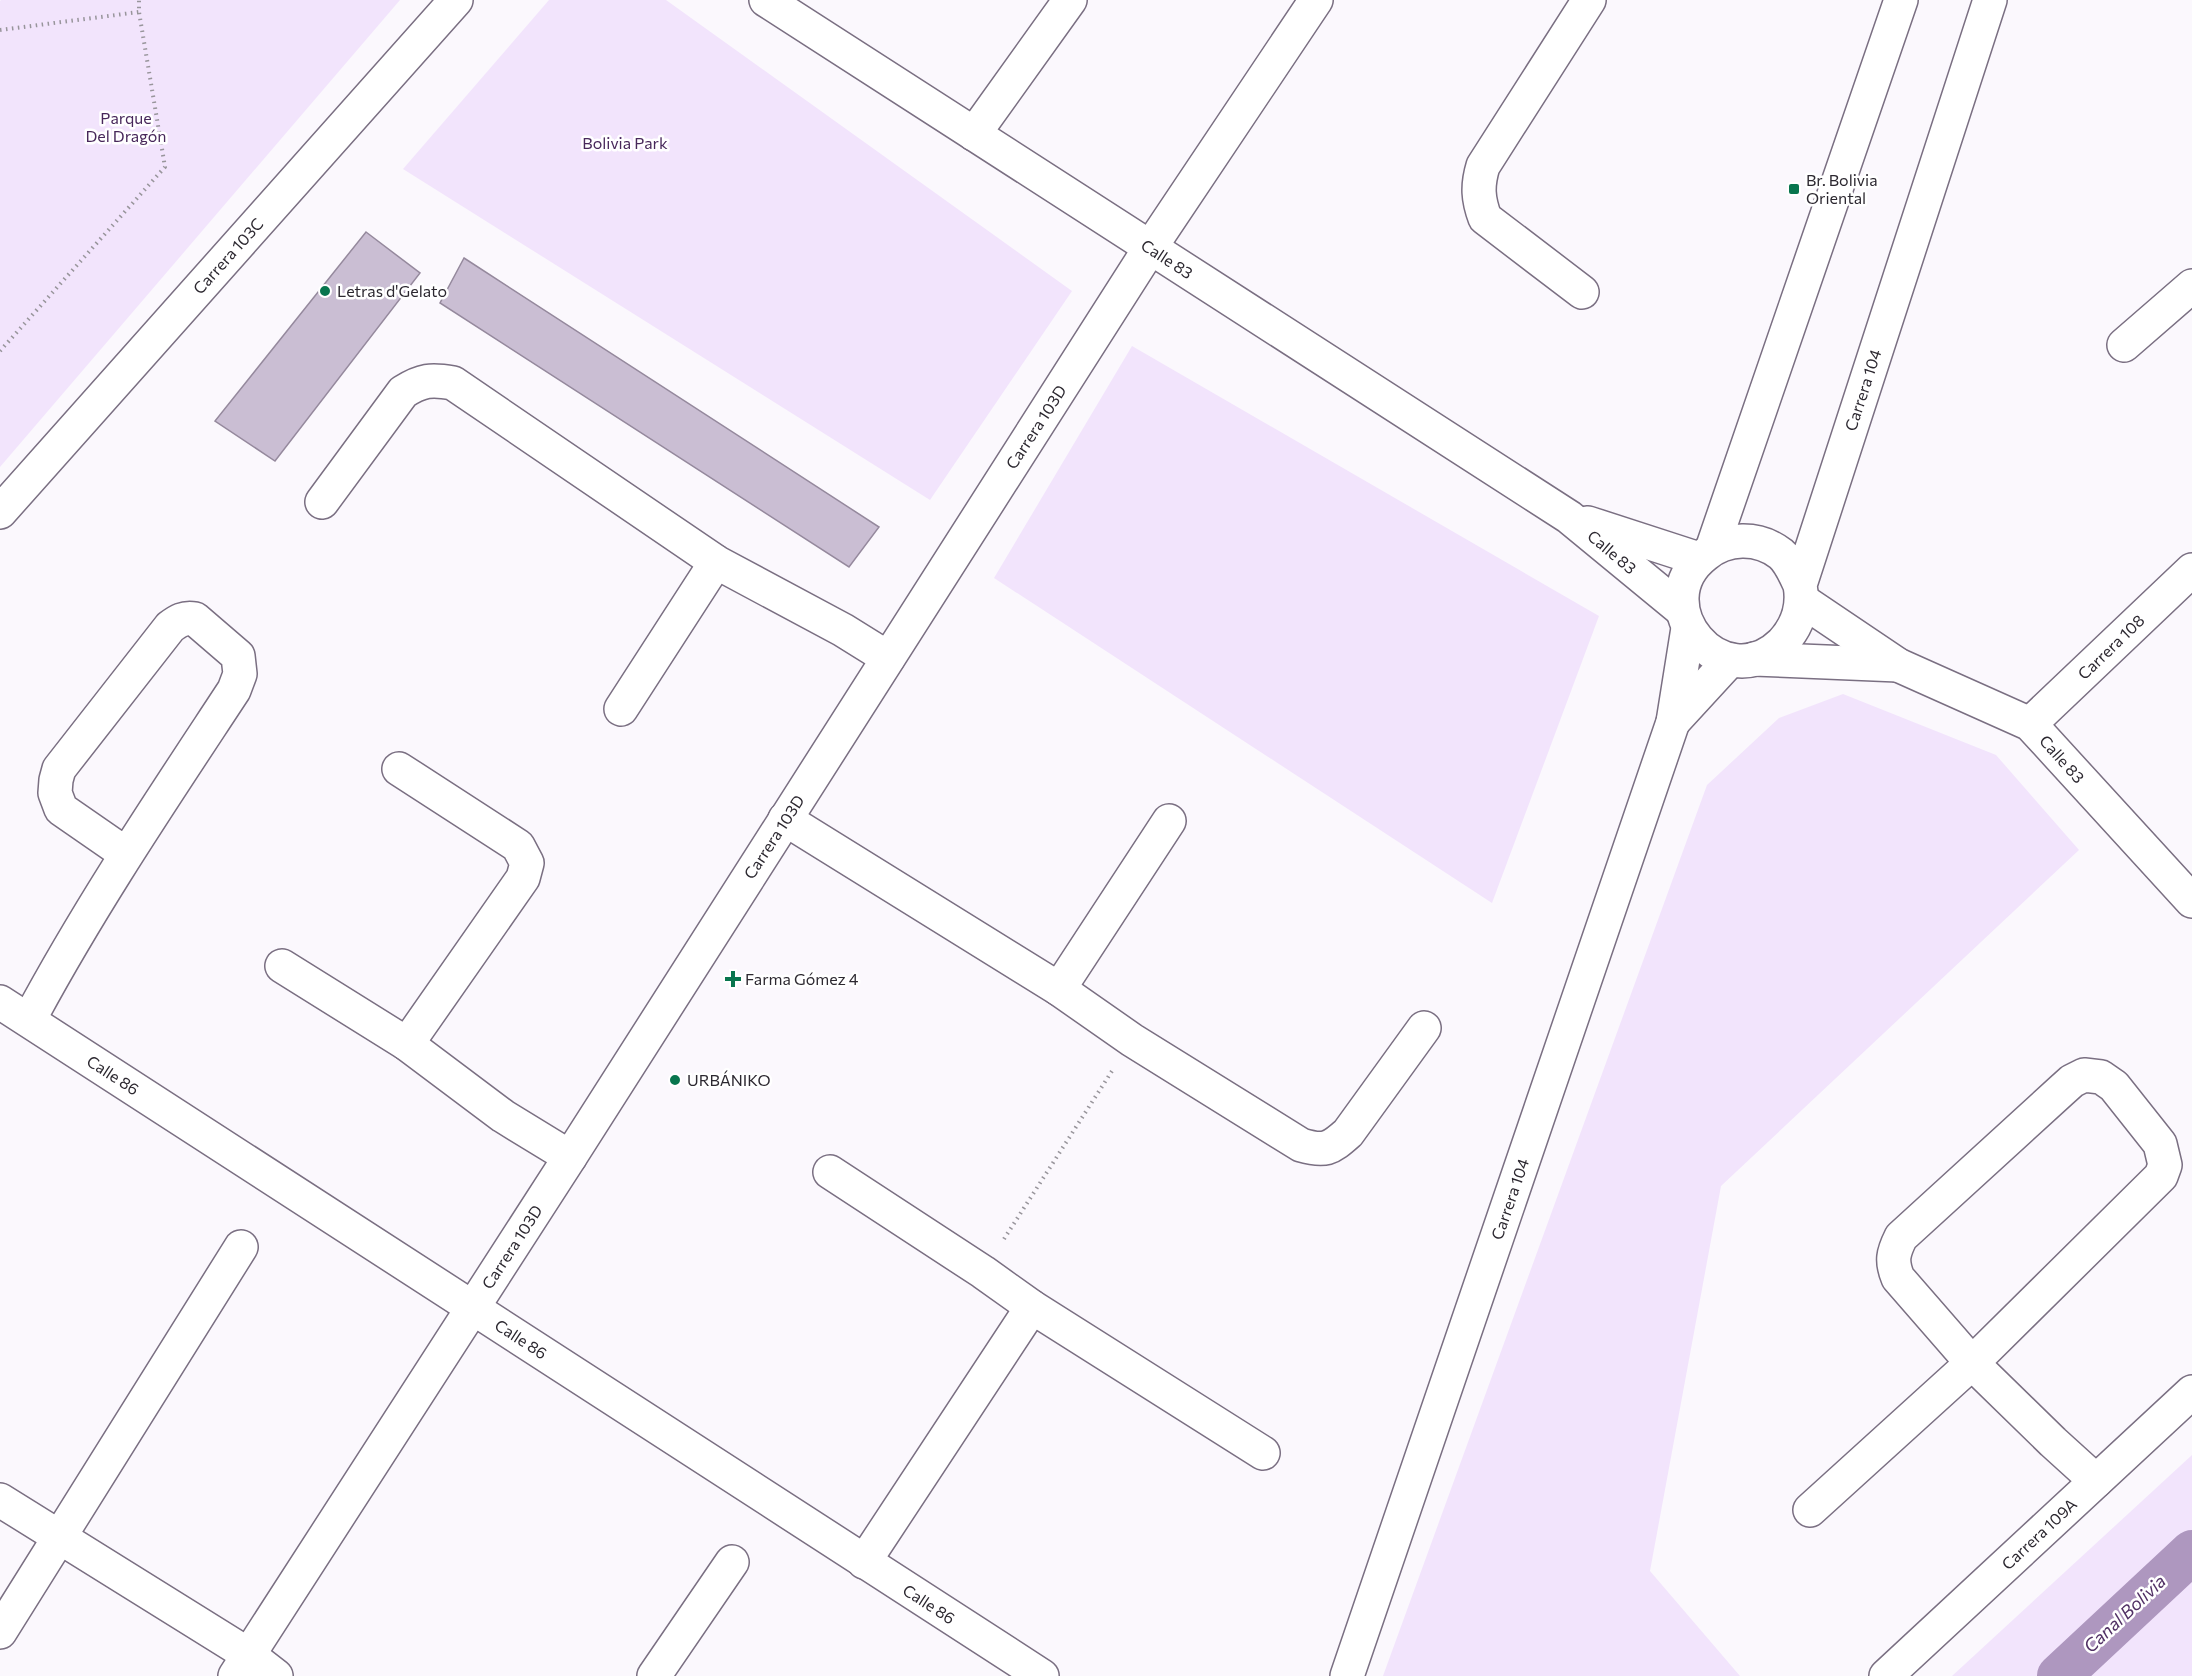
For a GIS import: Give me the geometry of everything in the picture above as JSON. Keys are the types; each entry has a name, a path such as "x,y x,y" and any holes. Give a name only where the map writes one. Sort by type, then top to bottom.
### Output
{"street":[{"name":"Carrera 103C","path":"0,512 456,0"},
{"name":"Calle 83","path":"766,0 1569,517 1685,619"},
{"path":"974,135 1070,0"},
{"name":"Carrera 103D","path":"242,1665 570,1157 1150,248 1316,0"},
{"path":"1582,292 1485,218 1478,200 1478,183 1483,166 1589,0"},
{"path":"1742,660 1712,651 1697,639 1685,619 1682,591 1688,574 1705,554 1901,0"},
{"name":"Carrera 104","path":"1673,723 1742,660 1775,649 1789,635 1798,618 1801,593 1990,0"},
{"path":"2124,345 2192,286"},
{"path":"322,502 403,392 418,383 434,380 453,383 716,562 843,630 888,658"},
{"name":"Calle 83","path":"1569,517 1705,554"},
{"path":"1705,554 1729,542 1747,541 1765,545 1781,555 1793,569 1801,593"},
{"path":"621,709 716,562"},
{"name":"Carrera 108","path":"2030,724 2192,570"},
{"name":"Calle 83","path":"1801,593 1898,665 2030,724 2192,901"},
{"path":"29,1020 59,963 126,854 234,690 240,674 238,656 195,619 179,620 170,627 59,769 55,793 61,809 126,854"},
{"name":"Carrera 104","path":"1347,1676 1673,723 1685,619"},
{"name":"Calle 83","path":"1742,660 1898,665"},
{"path":"399,769 518,846 526,863 523,878 407,1044"},
{"path":"785,819 1059,989 1132,1040 1300,1145 1318,1150 1332,1147 1348,1133 1424,1028"},
{"path":"1059,989 1169,821"},
{"path":"282,966 407,1044 503,1116 570,1157"},
{"name":"Calle 86","path":"0,1002 864,1562 1003,1666 1042,1676"},
{"path":"1810,1510 1972,1364 2161,1176 2165,1165 2160,1144 2114,1086 2101,1077 2084,1075 2072,1081 1901,1237 1894,1252 1893,1264 1898,1278 1972,1364 2096,1481"},
{"path":"830,1172 983,1272 1032,1307 1263,1453"},
{"path":"0,1632 241,1247"},
{"path":"864,1562 1032,1307"},
{"name":"Carrera 109A","path":"1886,1676 2192,1392"},
{"path":"0,1500 59,1538 242,1665 276,1676"},
{"path":"654,1676 732,1562"}],"path":[{"path":"0,351 165,167 139,0"},
{"path":"0,30 140,12"},
{"path":"983,1272 1132,1040"}],"green space":[{"name":"Parque Del Dragón","path":"400,0 0,467 0,1"},
{"name":"Bolivia Park","path":"549,0 666,0 1072,291 930,500 403,169"},
{"path":"1132,346 1599,616 1492,903 994,578"},
{"path":"1843,694 1996,755 2079,850 1721,1186 1650,1571 1740,1676 1383,1676 1707,785 1779,718"},
{"path":"2192,1455 2192,1676 1952,1676"}],"building":[{"path":"366,232 420,273 275,461 215,421"},
{"path":"464,258 879,527 849,567 440,303"}],"waterway":[{"name":"Canal Bolivia","path":"2059,1676 2192,1552"}],"place":[{"name":"Br. Bolivia Oriental","path":"1794,189"},
{"name":"Letras d'Gelato","path":"325,291"},
{"name":"Farma Gómez 4","path":"733,979"},
{"name":"URBÁNIKO","path":"675,1080"}]}
